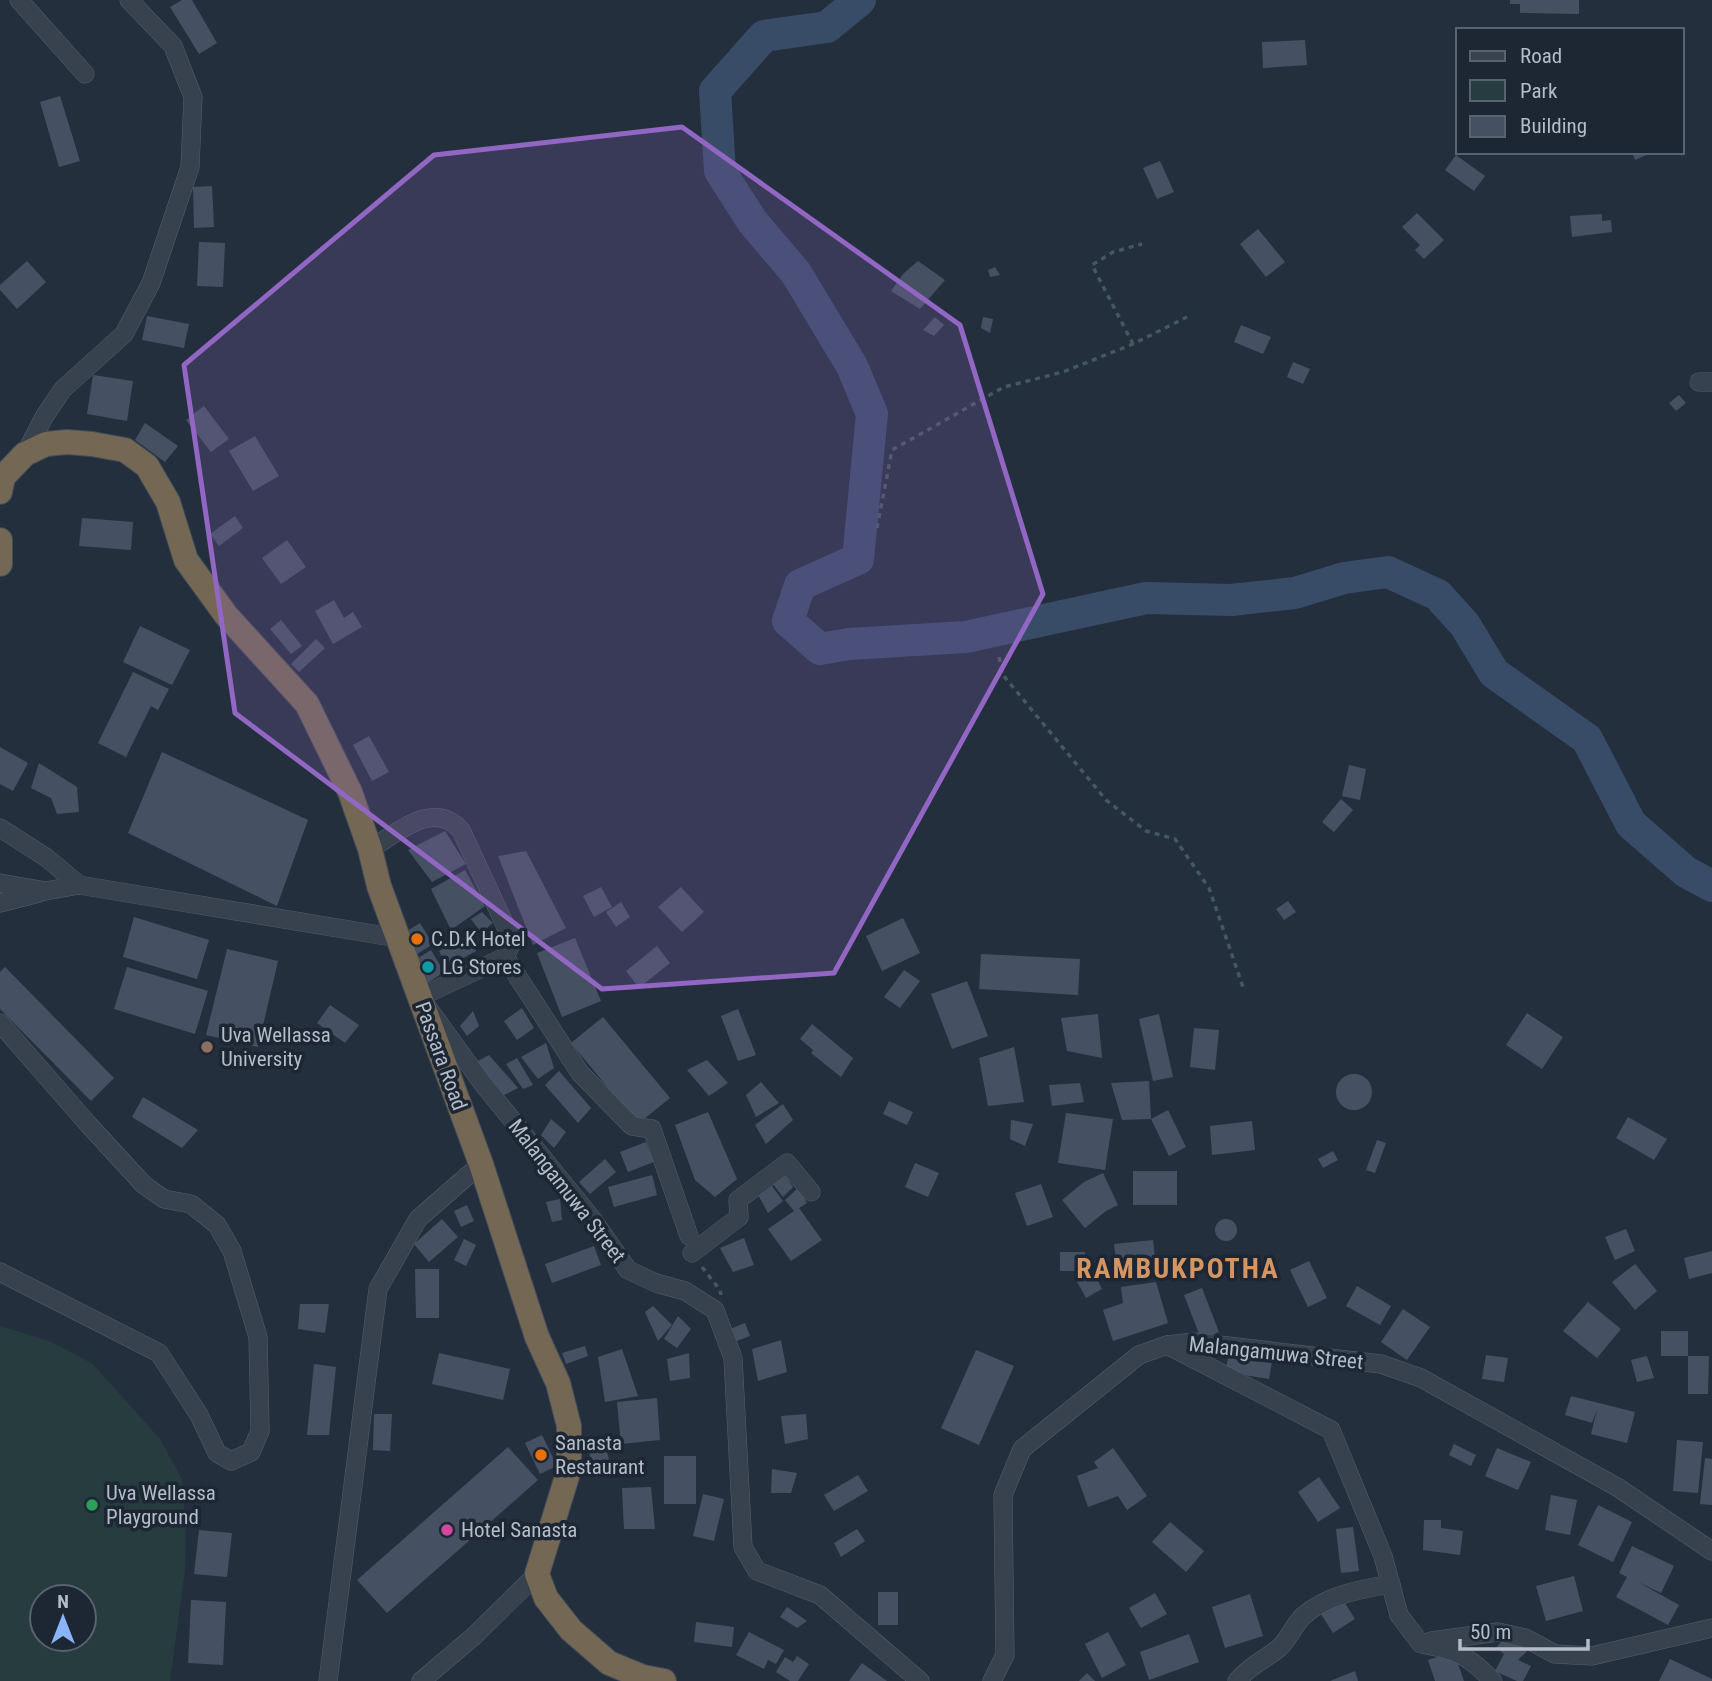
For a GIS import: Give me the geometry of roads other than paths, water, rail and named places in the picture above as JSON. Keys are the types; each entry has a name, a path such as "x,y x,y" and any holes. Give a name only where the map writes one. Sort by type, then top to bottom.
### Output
{"highway":[{"name":"Passara Road","path":"12,461 46,444 66,442 125,450 146,466 168,502 187,560 226,615 307,704 350,792 370,849 379,886 481,1164 537,1337 558,1383 569,1426 569,1470 537,1574"},
{"path":"0,492 3,477 12,461"},
{"path":"0,540 0,564"},
{"path":"537,1574 546,1598 571,1630 609,1663 643,1677 664,1681"}],"street":[{"path":"19,0 85,74"},
{"path":"12,461 63,389 124,334 151,282 190,167 193,97 173,46 129,0"},
{"path":"370,849 425,817 448,819 461,830 507,929 511,944 505,957 419,997"},
{"path":"0,828 47,858 79,886"},
{"path":"0,883 46,891"},
{"path":"0,903 79,886 398,938"},
{"path":"505,957 580,1073 632,1126 652,1129 691,1244 739,1217 738,1200 788,1163 811,1192"},
{"name":"Malangamuwa Street","path":"419,997 483,1084 593,1220 628,1270 656,1283 685,1291 715,1310 733,1358 743,1547 757,1571 820,1595 920,1681"},
{"path":"0,1023 144,1185 164,1199 191,1204 216,1225 232,1251 258,1336 260,1431 251,1452 231,1461 217,1453 199,1415 159,1353 0,1272"},
{"path":"328,1681 377,1289 418,1219 481,1164"},
{"name":"Malangamuwa Street","path":"992,1681 1005,1655 1003,1495 1023,1449 1139,1355 1167,1345 1194,1342 1381,1364 1421,1378 1617,1487 1712,1551"},
{"path":"1167,1345 1331,1430 1383,1556 1399,1615 1420,1644 1458,1652 1471,1659 1493,1681"},
{"path":"421,1681 474,1636 537,1574"},
{"path":"1237,1681 1248,1668 1284,1644 1289,1632 1305,1615 1339,1595 1391,1584"},
{"path":"1420,1644 1498,1632 1525,1638 1555,1654 1592,1656 1712,1628"}],"waterway":[{"path":"860,0 827,27 764,36 715,91 720,171 752,221 796,273 852,366 872,414 858,559 800,585 788,621 820,649 849,644 966,637 1146,598 1231,600 1295,593 1344,578 1388,572 1438,595 1465,625 1494,673 1587,739 1631,824 1686,872 1712,886"}],"place":[{"name":"C.D.K Hotel","path":"417,939"},
{"name":"LG Stores","path":"428,967"},
{"name":"Uva Wellassa University","path":"207,1047"},
{"name":"Sanasta Restaurant","path":"541,1455"},
{"name":"Uva Wellassa Playground","path":"92,1505"},
{"name":"Hotel Sanasta","path":"447,1530"}],"district":[{"name":"RAMBUKPOTHA","path":"1178,1268"}]}
